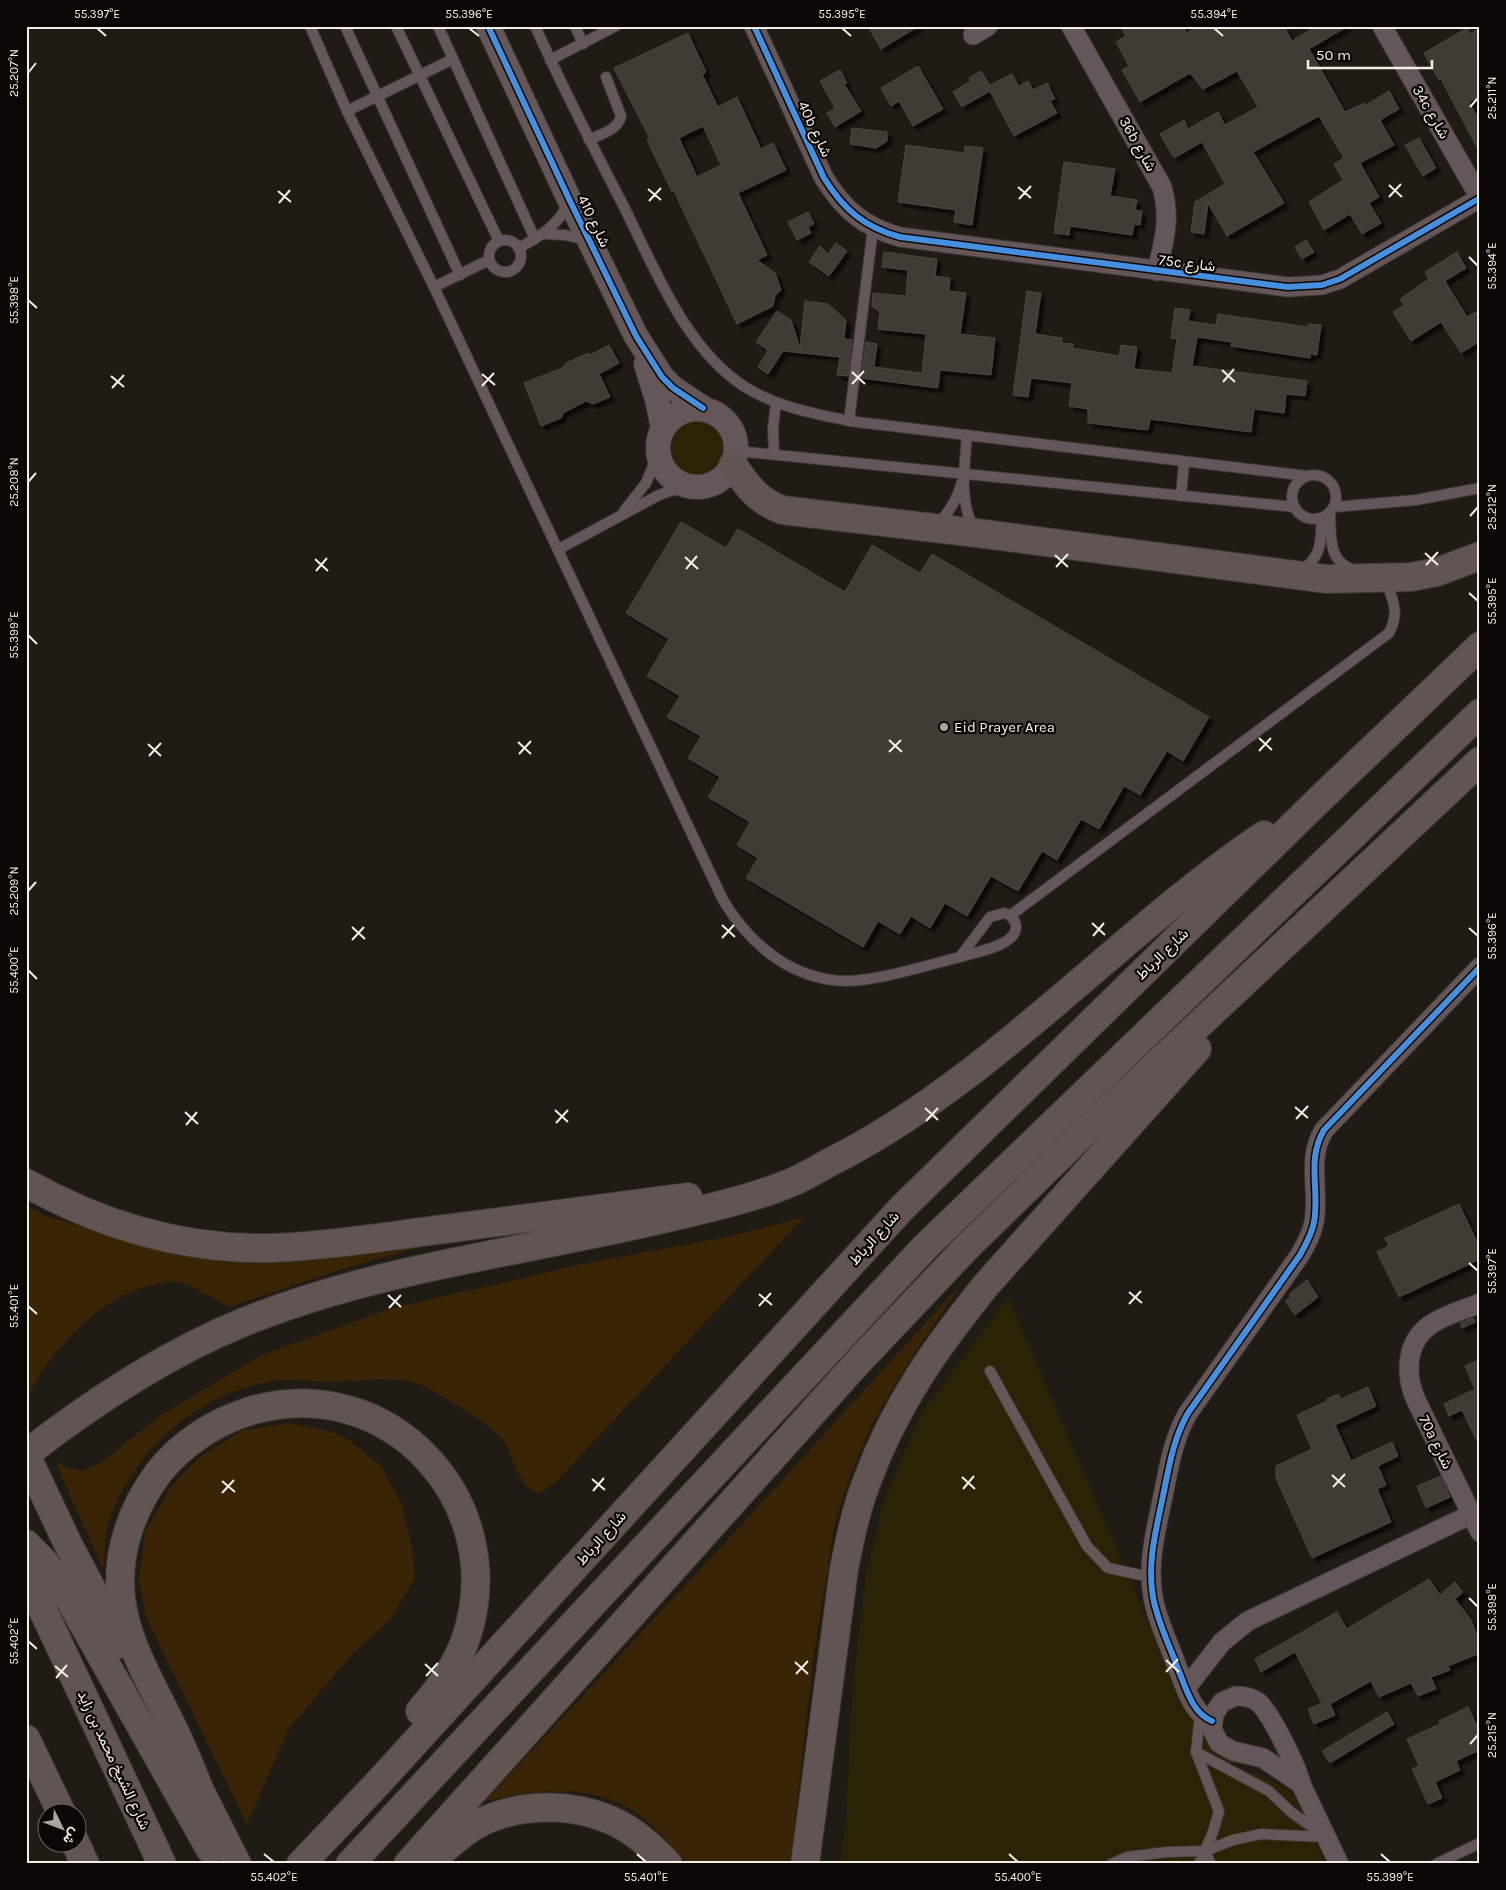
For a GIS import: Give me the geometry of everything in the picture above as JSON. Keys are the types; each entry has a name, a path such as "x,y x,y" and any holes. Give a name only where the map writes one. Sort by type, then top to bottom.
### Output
{"highway":[{"path":"735,458 748,486 758,497 782,510 1326,578 1384,579 1411,577 1437,572 1480,556"},
{"name":"شارع الرباط","path":"302,1864 900,1209 1322,797 1480,646"},
{"path":"350,1864 926,1246 1480,713"},
{"path":"408,1864 858,1362 968,1246 1092,1125 1480,761"},
{"path":"237,1864 198,1786 68,1544 26,1454 101,1400 146,1371 242,1323 292,1304 343,1288 413,1271 670,1218 786,1185 885,1132 950,1088 1210,874 1246,847 1322,797"},
{"path":"805,1864 844,1569 866,1482 904,1400 927,1362 987,1284 1312,920"},
{"path":"26,1183 77,1209 139,1231 204,1244 271,1248 338,1242 786,1185"},
{"path":"198,1786 187,1757 128,1631 122,1606 120,1580 125,1542 139,1503 151,1484 170,1460 198,1435 218,1424 260,1408 283,1404 328,1406 364,1415 392,1428 435,1465 447,1482 465,1519 471,1538 476,1580 472,1614 465,1640 447,1678 387,1751 379,1772 378,1782"},
{"path":"26,1544 43,1561 64,1588 197,1824 217,1864"},
{"name":"شارع الشيخ محمد بن زايد","path":"26,1574 162,1864"},
{"path":"820,1864 826,1695"},
{"path":"26,1739 56,1802"},
{"path":"428,1864 448,1844 476,1825 507,1813 542,1807 580,1810 616,1822 647,1843 668,1864"},
{"path":"80,1852 85,1864"}],"street":[{"name":"40b شارع","path":"754,26 824,178 845,207 873,228"},
{"name":"36b شارع","path":"1071,26 1162,187 1167,204 1168,222 1157,272"},
{"name":"34c شارع","path":"1382,26 1480,198"},
{"name":"شارع 410","path":"489,27 570,201 636,336 662,377 673,388 702,408"},
{"name":"75c شارع","path":"873,228 914,240 1288,287 1322,285 1358,270 1480,198"},
{"name":"شارع 410","path":"636,336 657,399 663,428"},
{"path":"702,408 717,413 728,422 736,435 735,458 726,475 716,483 704,487 692,487 680,484 662,466 658,454 658,440 663,428 673,416 687,409 702,408"},
{"path":"1301,1784 1263,1758 1226,1748 1215,1737 1206,1718 1186,1688 1153,1599 1150,1577 1153,1547 1174,1446 1181,1425 1300,1255 1309,1239 1314,1222 1314,1158 1318,1140 1332,1121 1480,967"},
{"name":"70a شارع","path":"1477,1523 1410,1386 1408,1368 1412,1349 1430,1325 1480,1303"},
{"path":"1186,1688 1222,1642 1248,1621 1477,1523"},
{"path":"1206,1718 1229,1698 1243,1696 1256,1701 1262,1706 1289,1754 1339,1864"}],"lane":[{"path":"310,26 347,112 434,287 723,900 735,920 750,938 791,968 819,978 848,981 877,977 960,957 997,946 1013,938 1016,922 1011,915 1004,913 990,917 960,957"},
{"path":"345,26 460,275"},
{"path":"396,26 499,241"},
{"path":"438,26 535,240"},
{"path":"535,26 589,140 675,307 694,337 717,364 745,386 776,403 849,421 1184,462 1307,476 1322,476 1334,486 1336,500 1328,513 1322,541 1316,557 1310,564 1293,574"},
{"path":"575,26 583,44"},
{"path":"550,60 616,26"},
{"path":"347,112 453,59"},
{"path":"589,140 617,126 620,122 621,116 606,77"},
{"path":"519,248 545,234 559,219 570,201"},
{"path":"849,421 873,228"},
{"path":"545,234 590,241"},
{"path":"499,241 510,241 519,248 520,260 508,272 496,270 489,260 490,249 499,241"},
{"path":"434,287 489,260"},
{"path":"774,454 772,429 776,403"},
{"path":"967,435 964,474 968,515 977,533"},
{"path":"618,518 646,483 658,454"},
{"path":"735,458 774,454 1295,507"},
{"path":"1181,496 1184,462"},
{"path":"932,528 945,516 955,502 964,474"},
{"path":"1307,476 1300,480 1293,493 1295,507 1306,518 1480,488"},
{"path":"558,549 659,495 692,487"},
{"path":"1328,513 1332,547 1337,560 1342,564 1354,570 1402,570 1411,577"},
{"path":"1011,915 1388,633 1394,622 1396,610 1384,579"},
{"path":"990,1371 1087,1546 1108,1568 1150,1577"},
{"path":"1199,1864 1213,1832 1219,1811 1196,1752 1206,1718"},
{"path":"1196,1752 1269,1791 1290,1812 1326,1837"},
{"path":"1111,1864 1127,1857 1167,1852 1204,1851 1233,1840 1261,1834 1326,1837"},
{"path":"1436,1864 1480,1843"},
{"path":"1204,1851 1211,1864"}],"shaded area":[{"path":"26,1206 44,1215 112,1236 210,1260 270,1260 456,1237 342,1269 229,1307 198,1289 177,1282 139,1289 101,1309 68,1339 41,1374 31,1391 28,1414 26,1410"},
{"path":"804,1217 554,1484 539,1493 525,1484 516,1470 507,1446 496,1433 424,1386 391,1380 273,1381 245,1388 219,1398 194,1412 171,1430 151,1450 133,1473 119,1498 108,1525 103,1570 55,1461 67,1468 84,1471 102,1462 161,1415 262,1355 389,1309 583,1264 736,1235"},
{"path":"963,1282 912,1357 875,1418 851,1473 835,1522 814,1654 790,1864 688,1864 659,1833 635,1812 611,1799 593,1795 557,1791 539,1792 485,1801 745,1521"},
{"path":"287,1423 326,1430 346,1438 381,1466 402,1505 412,1548 415,1578 390,1620 352,1654 288,1730 247,1824 146,1618 139,1578 145,1531 171,1487 197,1459 241,1431"}],"sand":[{"path":"697,417 714,422 722,430 727,447 722,464 714,472 697,477 680,472 672,464 667,447 672,430 680,422"},
{"path":"1008,1297 1188,1714 1202,1738 1224,1756 1240,1767 1287,1788 1296,1800 1326,1864 841,1864 846,1817 853,1682 866,1574 883,1503 920,1415"}],"building":[{"path":"868,26 919,26 881,49"},
{"path":"1120,26 1183,26 1186,33 1199,26 1284,26 1292,41 1316,26 1348,26 1309,49 1345,112 1365,103 1366,105 1389,91 1399,109 1380,120 1394,145 1360,163 1379,197 1369,203 1381,223 1362,234 1350,214 1324,230 1309,202 1343,180 1334,164 1344,158 1319,116 1253,152 1284,203 1227,236 1208,203 1204,234 1191,232 1195,202 1225,184 1202,142 1174,158 1160,134 1184,120 1188,129 1218,112 1225,125 1258,107 1237,71 1203,89 1190,73 1140,102 1122,70 1129,66 1116,42 1126,36"},
{"path":"1467,28 1470,34 1480,28 1480,96 1469,102 1480,122 1480,153 1441,79 1439,80 1424,53"},
{"path":"688,33 706,72 702,74 718,107 737,97 761,149 773,143 786,170 738,193 767,255 757,260 775,273 781,290 775,296 773,306 737,324 674,191 672,192 647,140 650,139 614,68","holes":["703,126 721,165 697,177 679,138"]},
{"path":"918,66 943,109 913,126 899,101 891,106 881,88"},
{"path":"840,70 847,83 844,84 861,111 835,127 827,113 835,108 820,81"},
{"path":"981,71 990,85 1012,74 1019,86 1028,81 1033,90 1047,83 1055,99 1050,101 1057,113 1014,136 990,91 962,107 953,92 971,81 969,78"},
{"path":"852,128 887,132 887,141 876,148 850,144"},
{"path":"1419,138 1436,168 1423,176 1405,145"},
{"path":"906,145 964,153 965,146 983,148 972,225 954,222 956,210 898,202"},
{"path":"1064,162 1115,169 1110,196 1137,200 1135,210 1142,211 1140,225 1134,224 1132,235 1070,226 1069,235 1054,233"},
{"path":"808,212 814,224 808,227 811,233 797,240 788,222"},
{"path":"1306,240 1314,252 1302,259 1295,247"},
{"path":"836,243 847,251 829,276 809,262 820,246 828,254"},
{"path":"884,252 937,259 935,276 950,278 949,291 966,293 960,334 995,338 991,375 940,370 938,388 861,378 866,342 877,344 874,367 922,373 926,334 878,329 880,312 872,306 873,293 906,296 908,270 882,267"},
{"path":"1457,252 1466,268 1445,281 1467,317 1480,310 1480,341 1461,353 1441,322 1411,341 1393,312 1404,305 1400,299 1429,279 1425,272"},
{"path":"1027,291 1041,293 1035,334 1062,338 1062,343 1073,344 1073,348 1119,356 1121,345 1137,347 1134,369 1172,373 1177,339 1171,338 1175,308 1190,310 1188,321 1216,325 1218,314 1308,327 1308,324 1321,325 1317,355 1310,354 1310,358 1231,346 1232,342 1197,337 1192,366 1307,381 1305,396 1286,394 1284,413 1254,409 1251,432 1150,419 1148,430 1088,423 1088,409 1069,406 1072,383 1031,378 1028,397 1013,395"},
{"path":"805,301 828,304 846,320 844,339 852,340 848,376 837,375 840,357 783,351 768,374 758,367 768,350 756,342 777,311 791,320 800,348"},
{"path":"609,345 619,363 599,374 610,397 593,404 586,401 563,413 561,418 541,426 524,383 562,368 566,363 589,353 590,355"},
{"name":"Eid Prayer Area","path":"681,522 726,548 738,529 845,592 872,545 920,573 932,554 1209,717 1183,761 1167,751 1140,795 1124,786 1099,829 1081,819 1057,860 1042,851 1018,891 991,876 967,916 945,903 930,928 911,916 900,934 878,921 863,947 746,878 758,858 737,845 750,822 708,797 720,777 688,758 701,736 667,717 680,696 647,676 669,639 626,613"},
{"path":"1459,1204 1480,1248 1480,1259 1399,1297 1377,1252 1389,1246 1385,1238"},
{"path":"1307,1280 1318,1297 1295,1315 1285,1301 1291,1297 1289,1294"},
{"path":"1473,1318 1475,1322 1462,1328 1460,1323"},
{"path":"1480,1359 1480,1447 1462,1410 1449,1416 1444,1404 1475,1389 1465,1366"},
{"path":"1368,1387 1376,1406 1335,1425 1351,1461 1392,1442 1398,1456 1378,1466 1386,1485 1377,1489 1391,1522 1312,1558 1276,1478 1276,1466 1312,1449 1297,1415 1338,1394 1341,1399"},
{"path":"1441,1476 1450,1497 1426,1508 1417,1486"},
{"path":"1429,1579 1440,1595 1455,1582 1463,1592 1455,1599 1471,1620 1480,1643 1480,1653 1448,1666 1450,1670 1431,1677 1436,1689 1418,1696 1411,1683 1379,1697 1371,1681 1330,1704 1335,1715 1314,1724 1308,1709 1322,1703 1295,1652 1261,1672 1255,1659 1337,1612 1347,1629"},
{"path":"1468,1707 1480,1732 1480,1750 1456,1761 1460,1770 1435,1782 1442,1798 1428,1804 1412,1769 1419,1766 1407,1739 1440,1724 1439,1721"},
{"path":"1387,1712 1394,1724 1330,1763 1322,1751"}],"cycle path":[{"path":"488,26 636,336 662,377 673,388 703,408"},
{"path":"754,26 824,178 839,199 856,216 876,228 900,237 1288,287 1322,285 1340,279 1480,198"},
{"path":"1212,1721 1199,1712 1187,1692 1157,1615 1151,1584 1155,1534 1175,1443 1188,1413 1300,1255 1308,1239 1313,1226 1315,1210 1316,1153 1324,1130 1480,967"}],"place":[{"name":"Eid Prayer Area","path":"944,727"}]}
